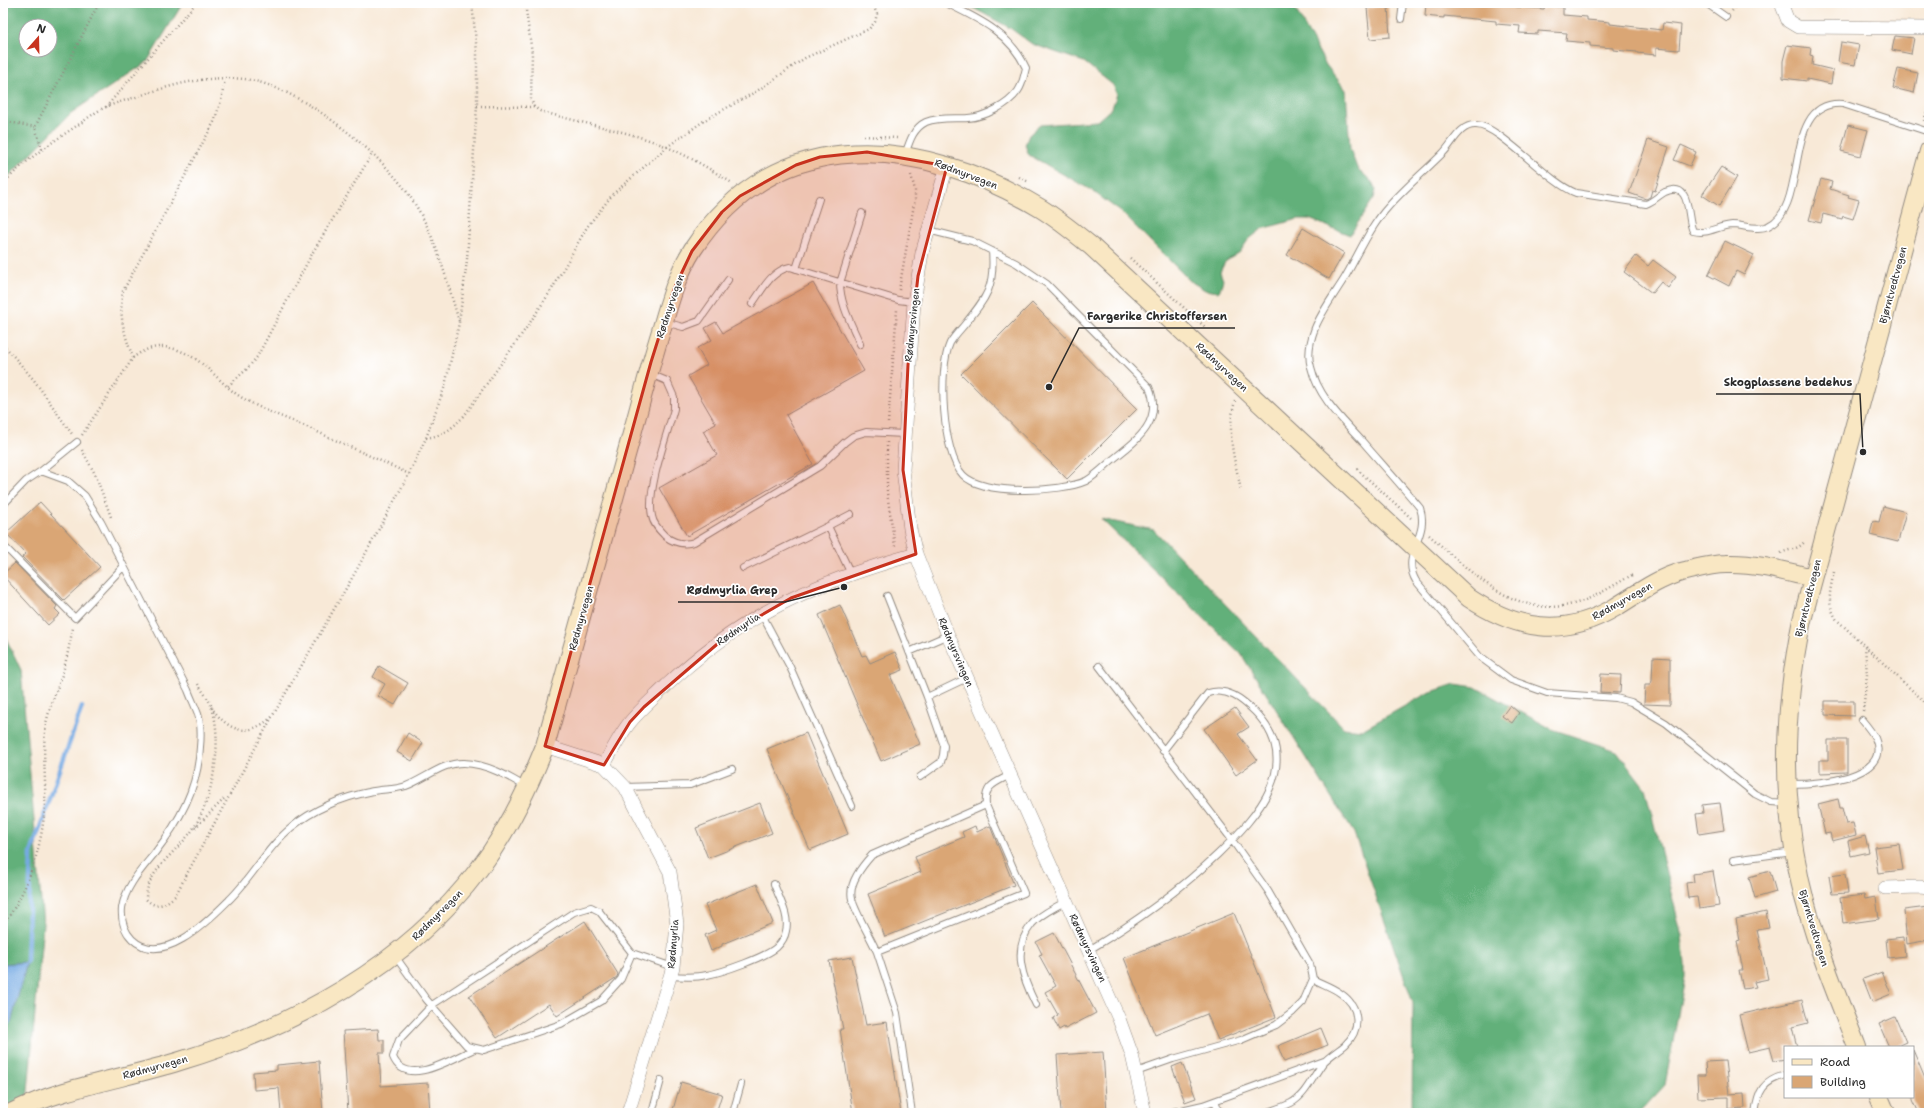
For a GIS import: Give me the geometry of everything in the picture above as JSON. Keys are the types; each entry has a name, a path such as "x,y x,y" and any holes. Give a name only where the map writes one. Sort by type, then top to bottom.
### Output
{"street":[{"path":"1781,3 1788,21 1798,27 1929,28"},
{"name":"Bjørntvedtvegen","path":"1857,1046 1818,944 1800,882 1794,851 1788,784 1788,724 1792,669 1802,620 1813,578 1929,151"},
{"name":"Rødmyrvegen","path":"11,1113 51,1095 178,1062 234,1043 292,1018 333,996 394,955 442,912 466,886 499,839 528,788 545,746 648,373 674,289 692,251 722,212 740,196 756,185 789,168 820,157 867,152 905,155 947,166 987,180 1041,209 1067,226 1124,276 1469,598 1488,611 1509,620 1527,625 1546,627 1583,622 1597,617 1663,579 1701,568 1725,564 1756,566 1813,578"},
{"name":"Rødmyrsvingen","path":"947,166 922,253 914,302 904,434 903,470 905,499 910,529 916,554 948,635 1119,1019 1136,1072 1145,1113"},
{"name":"Rødmyrlia","path":"604,765 630,722 644,707 702,654 729,634 761,613 798,595 851,575 916,554"},
{"name":"Rødmyrlia","path":"545,746 604,765 625,786 670,872 677,924 671,972 628,1113"},
{"path":"1885,888 1929,888"},
{"path":"1879,1098 1886,1113"}],"lane":[{"path":"905,155 910,140 916,130 925,122 970,118 985,115 1008,100 1018,91 1024,78 1026,68 1012,44 983,22 946,3"},
{"path":"1401,19 1403,3"},
{"path":"1706,3 1726,17"},
{"path":"1789,804 1771,802 1755,794 1666,723 1631,702 1616,698 1547,693 1511,680 1480,657 1416,581 1411,572 1411,561 1422,529 1424,518 1420,508 1325,399 1311,368 1309,354 1315,328 1321,316 1375,224 1389,206 1446,150 1464,128 1476,124 1484,126 1496,133 1567,190 1576,193 1646,204 1656,200 1665,192 1673,190 1681,192 1687,198 1690,224 1694,230 1702,233 1729,225 1767,227 1776,222 1784,212 1789,200 1803,137 1813,117 1824,107 1834,104 1843,104 1929,132"},
{"path":"796,269 819,199"},
{"path":"860,344 841,299 840,283 862,214"},
{"path":"928,230 953,235 992,251 1016,263 1047,284 1149,387 1154,398 1151,419 1138,439 1087,480 1075,485 1056,488 1007,490 976,484 963,475 948,446 945,422 944,367 946,354 951,342 983,302 989,291 992,280 992,251"},
{"path":"752,304 774,273 790,267 898,300 914,302"},
{"path":"664,321 682,326 699,321 728,280"},
{"path":"648,373 666,380 674,397 674,409 653,486 651,504 652,517 658,529 667,537 677,542 686,544 694,542 706,535 820,466 853,436 866,432 904,434"},
{"path":"3,505 26,481 77,442"},
{"path":"41,471 68,481 85,496 101,522 188,690 198,715 201,738 199,765 193,789 182,814 164,841 135,879 126,894 122,909 123,923 129,935 138,945 152,948 167,946 187,937 212,917 233,897 277,841 293,826 331,804 370,791 406,786 448,765 462,763 477,765 495,771 528,788"},
{"path":"743,568 851,514"},
{"path":"828,526 851,575"},
{"path":"3,544 75,618 123,567"},
{"path":"887,596 927,696 941,733 944,746 941,762 920,777"},
{"path":"761,613 790,667 852,806"},
{"path":"909,652 948,635"},
{"path":"1099,666 1232,840 1271,898 1310,964 1313,979 1303,1002 1276,1025 1241,1040 1173,1059 1136,1072"},
{"path":"927,696 967,678"},
{"path":"1089,950 1133,924 1199,872 1251,820 1262,805 1275,776 1274,744 1268,730 1259,716 1247,704 1227,692 1216,690 1208,693 1163,751"},
{"path":"1788,784 1818,784 1845,778 1866,769 1872,764 1876,754 1877,745 1872,733 1862,720"},
{"path":"625,786 690,785 732,769"},
{"path":"877,952 1024,893 986,804 985,795 990,787 1010,775"},
{"path":"912,1113 897,1013 877,952 852,898 854,882 863,865 872,855 986,804"},
{"path":"1733,860 1794,851"},
{"path":"474,1049 428,1069 415,1072 405,1070 396,1065 393,1057 399,1040 432,1005 574,912 586,908 599,910 632,953 687,978 707,975 766,954 778,946 784,939 787,929 786,917 774,884"},
{"path":"1036,1005 1025,984 1021,967 1020,950 1025,934 1033,922 1066,901"},
{"path":"394,955 432,1005 467,1046 474,1049 490,1049 561,1024 578,1016 601,1001 621,979 632,953"},
{"path":"1265,1113 1291,1103 1301,1095 1324,1061 1349,1040 1356,1027 1356,1011 1341,993 1313,979"},
{"path":"1168,1113 1215,1101 1324,1061"},
{"path":"1754,1113 1761,1090 1766,1083 1784,1075"},
{"path":"652,1113 661,1080"},
{"path":"733,1113 741,1084"},
{"path":"1215,1101 1220,1113"},
{"path":"538,1113 547,1113"}],"path":[{"path":"42,149 35,127 100,3"},
{"path":"106,107 196,3"},
{"path":"228,795 191,832 150,880 146,891 146,899 150,904 159,906 166,904 175,896 228,795 356,571 409,474 426,438 445,386 459,323 467,252 477,106 476,52 472,3"},
{"path":"525,3 532,53 530,99 534,107"},
{"path":"426,438 440,436 451,429 464,416 552,289 588,227 601,209 641,168 667,146 705,120 757,91 805,58 869,29 875,22 877,14 872,3"},
{"path":"133,358 125,336 121,317 120,304 123,291 214,122 222,101 225,78"},
{"path":"3,184 13,173 42,149 106,107 186,81 225,78 244,79 266,84 319,111 346,131 393,175 411,197 426,223 436,249 459,323"},
{"path":"477,106 534,107 547,113 643,138 667,146 700,163 732,183"},
{"path":"3,121 35,127"},
{"path":"228,386 251,364 256,357 313,252 372,154"},
{"path":"3,344 34,380 77,442 96,476 113,521"},
{"path":"77,442 98,413 133,358 144,349 162,347 177,350 199,361 244,399 409,474"},
{"path":"1241,490 1230,438 1235,400 1242,386"},
{"path":"1834,570 1829,592 1831,611 1837,620 1929,706"},
{"path":"3,925 12,912 33,865 41,836 45,803 46,725 66,660 75,618"},
{"path":"1862,720 1867,675 1865,646"},
{"path":"196,679 210,705 228,726 246,730 262,725 272,717"},
{"path":"191,832 205,804 213,770 216,748 216,728 210,705"}],"highlighted area":[{"path":"867,152 947,166 918,276 908,365 903,470 916,554 791,598 729,634 644,707 630,722 604,765 545,746 651,362 674,289 692,251 722,212 740,196 796,165 820,157"}],"green space":[{"path":"3,3 183,3 147,62 71,113 8,177 3,189"},
{"path":"964,3 1292,3 1326,65 1346,90 1350,149 1357,168 1372,182 1376,190 1374,198 1350,235 1309,219 1298,219 1262,229 1248,240 1240,252 1225,262 1220,272 1223,280 1219,292 1205,290 1190,281 1121,212 1091,190 1029,155 1025,145 1029,135 1040,125 1097,121 1112,108 1117,94 1113,85 1084,62 1032,44 1010,28"},
{"path":"1101,519 1154,530 1344,728 1362,730 1428,693 1455,684 1475,687 1552,729 1617,751 1645,788 1682,936 1685,964 1685,977 1665,1085 1639,1113 1412,1113 1413,1003 1354,833 1241,654"},
{"path":"3,632 21,670 43,924 26,1113 3,1113 3,1031 11,1023 26,962 3,964"}],"water":[{"path":"27,962 11,1023 3,1031 3,964"}],"building":[{"path":"1426,3 1516,3 1516,7 1544,9 1545,6 1563,7 1563,15 1587,17 1587,20 1610,22 1610,24 1662,30 1663,23 1681,25 1679,50 1656,48 1656,55 1613,50 1613,48 1590,46 1590,43 1566,41 1567,33 1538,31 1538,34 1519,33 1520,26 1496,24 1496,21 1444,16 1444,18 1425,16"},
{"path":"1388,6 1390,37 1370,39 1367,8"},
{"path":"1895,36 1914,38 1911,54 1892,50"},
{"path":"1841,42 1859,45 1855,65 1838,62"},
{"path":"1787,45 1811,48 1810,55 1813,56 1812,65 1833,70 1831,84 1807,79 1807,81 1783,78 1783,61"},
{"path":"1898,69 1918,73 1914,93 1893,88"},
{"path":"1848,125 1868,130 1861,156 1841,151"},
{"path":"1648,140 1669,147 1655,191 1652,190 1650,197 1646,199 1629,193"},
{"path":"1681,145 1696,152 1690,166 1674,160"},
{"path":"1721,167 1737,177 1719,206 1702,195"},
{"path":"1821,179 1832,182 1830,189 1859,200 1853,219 1843,216 1842,219 1823,214 1821,223 1809,220"},
{"path":"1303,228 1344,253 1329,279 1287,255"},
{"path":"1725,241 1754,255 1744,275 1736,271 1729,286 1708,275"},
{"path":"1636,256 1648,266 1653,260 1676,277 1668,288 1661,282 1652,293 1624,272"},
{"path":"813,283 864,371 786,415 813,464 687,536 659,488 717,455 703,431 716,424 688,376 707,365 697,348 712,340 705,328 716,322 723,333"},
{"path":"1032,303 1137,409 1067,479 961,374"},
{"path":"40,502 100,567 64,600 22,557 26,554 6,533"},
{"path":"1883,506 1906,512 1898,542 1870,535 1873,521 1879,522"},
{"path":"15,563 57,606 55,609 60,614 48,625 3,576 3,574"},
{"path":"840,605 862,656 866,655 870,663 895,652 903,670 890,675 920,744 881,761 819,615"},
{"path":"1653,657 1670,658 1670,705 1644,704 1645,685 1650,685 1652,681"},
{"path":"379,666 408,683 395,705 378,696 385,684 373,677"},
{"path":"1601,674 1621,675 1620,693 1600,692"},
{"path":"1825,701 1854,701 1854,716 1825,715"},
{"path":"1510,705 1519,713 1512,723 1502,716"},
{"path":"1235,708 1249,727 1238,734 1257,760 1236,775 1204,729"},
{"path":"408,733 423,743 412,761 397,752"},
{"path":"806,733 848,834 810,850 767,749"},
{"path":"1828,740 1847,740 1847,772 1820,773 1820,760 1828,760"},
{"path":"1838,799 1846,824 1853,823 1856,835 1832,841 1830,833 1825,834 1818,804"},
{"path":"760,803 772,833 708,858 696,828"},
{"path":"1720,803 1724,830 1699,834 1696,814 1703,813 1702,805"},
{"path":"975,826 977,832 990,826 1014,885 885,937 868,894 921,872 915,857 964,837 962,832"},
{"path":"1865,836 1869,852 1851,856 1848,841"},
{"path":"1899,844 1903,870 1878,873 1874,847"},
{"path":"1713,871 1719,906 1699,909 1697,897 1688,898 1686,883 1694,882 1693,874"},
{"path":"1770,871 1776,892 1755,898 1749,877"},
{"path":"1845,874 1848,893 1832,894 1829,876"},
{"path":"757,884 773,923 722,944 722,946 711,951 705,935 716,930 705,905"},
{"path":"1864,895 1865,899 1876,897 1879,919 1843,924 1840,898"},
{"path":"1928,907 1929,940 1907,944 1904,910"},
{"path":"1766,912 1769,928 1757,930 1768,979 1754,982 1756,987 1743,989 1739,970 1743,970 1737,942 1740,941 1736,919"},
{"path":"1234,913 1276,1017 1218,1040 1207,1014 1155,1035 1124,958"},
{"path":"585,921 618,974 617,977 557,1016 549,1004 497,1038 469,996"},
{"path":"1054,933 1096,1013 1065,1029 1064,1027 1059,1030 1053,1018 1058,1015 1045,992 1056,986 1039,955 1042,954 1036,942"},
{"path":"1903,937 1905,956 1888,958 1886,939"},
{"path":"852,957 866,1025 887,1022 901,1113 853,1113 840,1029 843,1029 829,961"},
{"path":"1882,972 1891,994 1872,1002 1863,979"},
{"path":"1802,1000 1808,1023 1792,1027 1797,1046 1784,1046 1784,1059 1774,1061 1770,1047 1748,1052 1739,1015"},
{"path":"1895,1017 1906,1042 1897,1046 1889,1046 1879,1024"},
{"path":"1321,1028 1328,1045 1284,1062 1278,1046"},
{"path":"378,1029 379,1040 384,1040 384,1053 379,1053 381,1086 428,1083 430,1113 348,1113 343,1031"},
{"path":"1103,1052 1107,1113 1061,1113 1057,1055"},
{"path":"1914,1052 1929,1088 1929,1113 1919,1113 1913,1100"},
{"path":"319,1061 323,1113 281,1113 279,1088 254,1090 253,1072 277,1070 277,1065"},
{"path":"1725,1061 1729,1094 1744,1093 1745,1108 1728,1109 1728,1097 1698,1098 1697,1075 1706,1075 1705,1062"},
{"path":"1182,1063 1196,1098 1185,1102 1172,1067"},
{"path":"681,1082 722,1094 716,1113 672,1113"}],"waterway":[{"path":"27,962 31,853 82,707"}],"place":[{"name":"Fargerike Christoffersen","path":"1049,387"},
{"name":"Skogplassene bedehus","path":"1863,452"},
{"name":"Rødmyrlia Grep","path":"844,587"}]}
